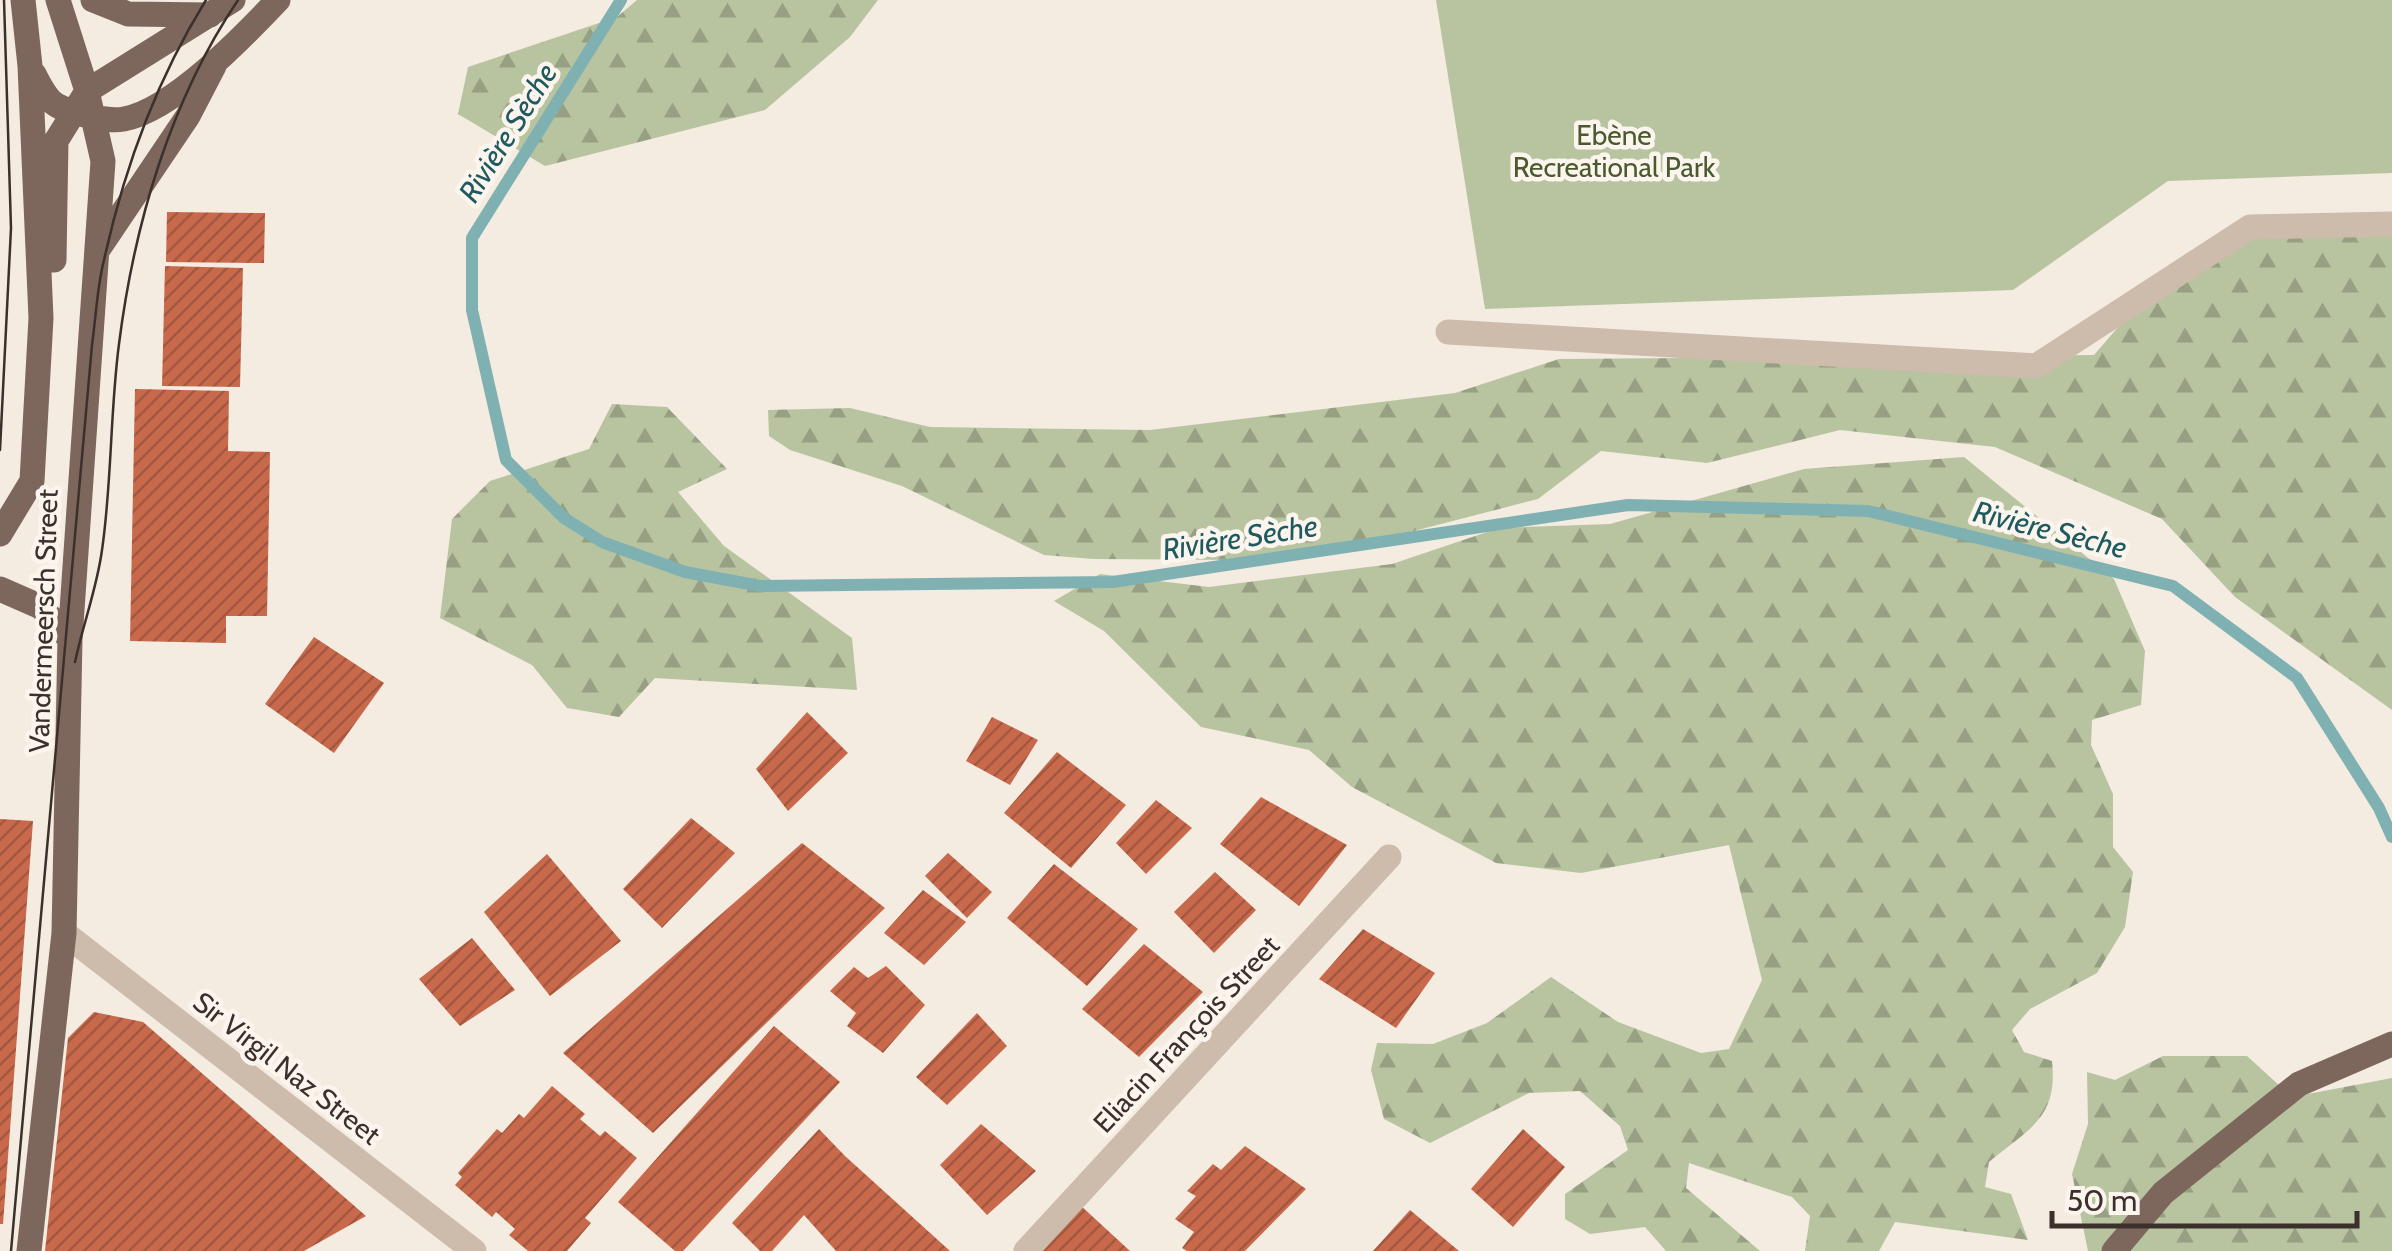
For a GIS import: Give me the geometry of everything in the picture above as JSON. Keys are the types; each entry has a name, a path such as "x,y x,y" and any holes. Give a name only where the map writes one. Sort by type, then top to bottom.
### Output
{"main road":[{"name":"Vandermeersch Street","path":"1,531 32,481 42,318 30,66 23,0"},
{"name":"Vandermeersch Street","path":"29,1251 64,933 70,639 94,254 104,161 84,107 58,0"},
{"path":"93,0 128,14 223,7"},
{"path":"30,66 46,100 64,112 84,107 124,119 176,92 278,0"},
{"path":"42,318 54,268 56,141 84,107 223,7"},
{"path":"94,254 188,116 218,57"},
{"path":"0,589 41,607 70,639"},
{"path":"2114,1251 2163,1193 2299,1084 2392,1044"}],"street":[{"path":"1448,332 2036,366 2250,228 2392,224"},
{"name":"Eliacin François Street","path":"1026,1251 1389,857"},
{"name":"Sir Virgil Naz Street","path":"64,933 474,1251"}],"green space":[{"path":"637,0 878,0 850,37 765,110 545,166 458,114 468,67 617,17"},
{"name":"Ebène Recreational Park","path":"1436,0 2392,0 2392,173 2168,181 2013,290 1485,309"},
{"path":"2392,225 2392,710 2235,597 2162,519 1995,447 1840,430 1707,463 1601,451 1538,499 1410,532 1251,560 1093,559 1044,555 902,486 790,450 769,436 768,410 850,408 930,427 1150,430 1455,393 1559,359 2094,355 2150,290 2243,235"},
{"path":"612,404 667,407 727,469 678,492 724,546 852,638 857,690 655,678 619,717 567,708 532,665 440,618 452,519 490,481 589,449"},
{"path":"1964,457 2114,579 2145,651 2141,705 2092,720 2091,745 2113,794 2113,847 2133,872 2125,927 2097,973 2030,1009 2012,1030 2024,1052 2052,1061 2053,1081 2038,1120 1989,1162 1985,1187 2011,1194 2028,1240 1895,1222 1879,1251 1805,1251 1810,1216 1792,1197 1689,1163 1686,1188 1760,1251 1666,1251 1645,1227 1590,1234 1565,1219 1565,1194 1628,1150 1620,1126 1580,1091 1529,1093 1430,1143 1384,1119 1371,1070 1377,1043 1433,1044 1487,1023 1551,977 1618,1022 1701,1053 1729,1049 1762,980 1729,845 1581,873 1496,863 1352,787 1309,750 1201,727 1104,631 1054,601 1100,574 1209,587 1392,564 1499,528 1610,524 1804,469"},
{"path":"2163,1056 2247,1056 2292,1097 2392,1078 2392,1251 2088,1251 2072,1174 2088,1124 2087,1072 2115,1080"}],"building":[{"path":"167,212 265,213 264,263 166,262"},
{"path":"165,266 243,268 240,387 162,386"},
{"path":"135,389 229,391 228,451 270,452 267,616 226,616 226,643 130,641"},
{"path":"314,637 384,683 334,753 265,704"},
{"path":"807,712 848,753 788,811 756,769"},
{"path":"992,717 1038,740 1010,785 966,761"},
{"path":"1057,752 1126,805 1071,868 1004,813"},
{"path":"1261,797 1347,845 1299,906 1220,844"},
{"path":"1156,800 1192,828 1146,874 1116,843"},
{"path":"691,818 735,853 662,928 623,889"},
{"path":"0,819 33,821 3,1224 0,1224"},
{"path":"802,843 885,908 653,1133 563,1053"},
{"path":"948,853 992,892 967,918 925,876"},
{"path":"547,854 621,941 550,996 484,912"},
{"path":"1054,864 1138,929 1087,986 1007,918"},
{"path":"1215,872 1256,910 1214,953 1174,912"},
{"path":"923,890 966,922 924,965 884,933"},
{"path":"1363,929 1435,973 1396,1028 1319,979"},
{"path":"472,938 515,990 460,1026 419,979"},
{"path":"1144,944 1203,992 1139,1057 1082,1009"},
{"path":"886,966 925,1005 883,1053 847,1026 856,1013 830,991 854,967 868,978"},
{"path":"94,1012 143,1022 366,1216 304,1251 45,1251 68,1038"},
{"path":"977,1013 1007,1046 947,1105 916,1077"},
{"path":"774,1026 840,1082 683,1251 675,1251 618,1202"},
{"path":"552,1086 585,1114 580,1119 600,1136 605,1131 637,1158 585,1218 591,1223 567,1251 528,1251 509,1235 515,1229 496,1212 492,1217 455,1185 462,1177 458,1173 497,1129 502,1133 519,1114 524,1118"},
{"path":"981,1124 1036,1171 987,1215 940,1165"},
{"path":"819,1129 950,1251 836,1251 804,1215 772,1251 760,1251 732,1223"},
{"path":"1523,1129 1565,1167 1513,1227 1471,1189"},
{"path":"1245,1146 1306,1189 1245,1251 1187,1251 1182,1248 1194,1232 1175,1219 1196,1196 1187,1191 1213,1164 1221,1170"},
{"path":"1080,1205 1130,1251 1035,1251"},
{"path":"1410,1210 1459,1251 1373,1251"}],"waterway":[{"name":"Rivière Sèche","path":"621,0 472,238 472,310 506,460 564,518 602,542 685,572 760,586 1113,582 1628,505 1868,511 2173,586 2297,678 2379,808 2392,837"}],"tram line":[{"path":"0,450 11,228 4,0"},
{"path":"11,1251 100,281 121,192 144,125 172,61 206,0"},
{"path":"75,662 102,550 119,344 145,209 174,122 214,39 238,0"}]}
